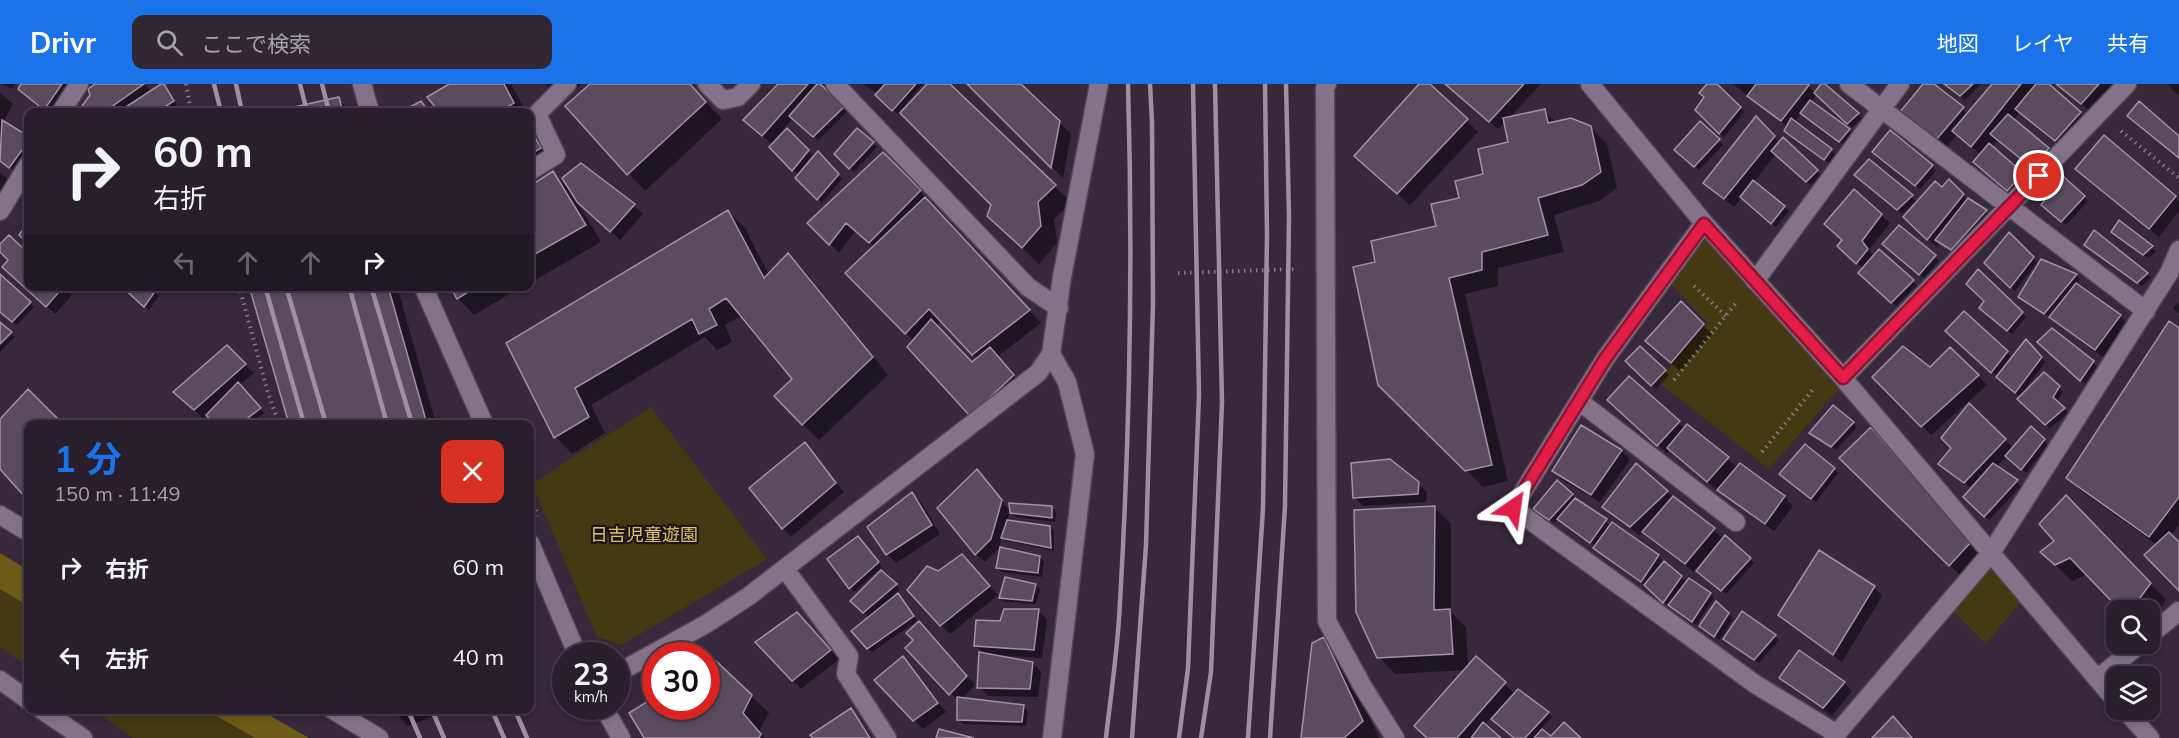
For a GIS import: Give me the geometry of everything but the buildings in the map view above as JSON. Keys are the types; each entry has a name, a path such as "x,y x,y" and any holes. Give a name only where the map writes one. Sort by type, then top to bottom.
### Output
{"street":[{"path":"64,108 79,84"},
{"path":"362,84 369,108"},
{"path":"534,169 556,155 537,114 567,84"},
{"path":"707,84 723,100 738,97 751,84"},
{"path":"835,84 1028,288 1059,308"},
{"path":"630,666 706,624 785,569 1038,373 1051,354 1062,278 1099,84"},
{"path":"1327,84 1325,88 1328,621 1363,687 1395,738"},
{"path":"1849,84 2146,311"},
{"path":"1755,281 1900,84"},
{"path":"1840,374 2009,207 2127,84"},
{"path":"1599,87 1704,224 1840,374 2106,689"},
{"path":"0,211 24,172"},
{"path":"1704,224 1605,359 1513,508 1755,684 1835,736 1991,552 2146,311 2169,273 2179,250"},
{"path":"425,291 482,420"},
{"path":"1051,354 1067,382 1085,454 1052,738"},
{"path":"1579,401 1736,522"},
{"path":"0,515 24,530"},
{"path":"534,552 572,642"},
{"path":"785,569 849,656 846,674 887,738"},
{"path":"2160,627 2179,611"},
{"path":"2097,679 2128,654"},
{"path":"0,680 24,697"},
{"path":"48,714 83,738"},
{"path":"340,714 379,738"},
{"path":"611,720 621,738"},
{"path":"2134,720 2150,738"}],"path":[{"path":"186,84 191,108"},
{"path":"2099,114 2179,178"},
{"path":"1673,266 1726,316"},
{"path":"1178,273 1299,269"},
{"path":"240,291 278,420"},
{"path":"1674,380 1740,300"},
{"path":"1762,452 1823,378 1840,374"}],"green space":[{"path":"1703,227 1844,383 1769,469 1658,382 1708,323 1666,279"},
{"name":"日吉児童遊園","path":"651,407 767,559 627,642 613,642 597,637 534,489 534,483"},
{"path":"1992,562 2022,600 1986,644 1951,609"},
{"path":"0,589 24,604 24,664 0,647"},
{"path":"99,714 213,714 255,738 133,738"}],"shaded area":[{"path":"0,553 24,568 24,604 0,589"},
{"path":"213,714 267,714 309,738 255,738"}],"railway":[{"path":"214,84 220,108"},
{"path":"236,84 241,108"},
{"path":"300,84 306,108"},
{"path":"322,84 328,108"},
{"path":"1106,738 1119,619 1126,473 1130,343 1128,84"},
{"path":"1132,738 1146,545 1153,303 1150,84"},
{"path":"1179,738 1188,668 1199,395 1193,84"},
{"path":"1201,738 1211,672 1222,402 1215,84"},
{"path":"1248,738 1263,508 1267,234 1265,84"},
{"path":"1270,738 1285,506 1289,216 1286,84"},
{"path":"266,291 303,420"},
{"path":"287,291 325,420"},
{"path":"350,291 386,420"},
{"path":"372,291 411,420"},
{"path":"410,714 420,738"},
{"path":"434,714 444,738"},
{"path":"494,714 504,738"},
{"path":"517,714 527,738"}],"route":[{"path":"1513,508 1605,359 1704,224 1843,378 2039,176"}]}
